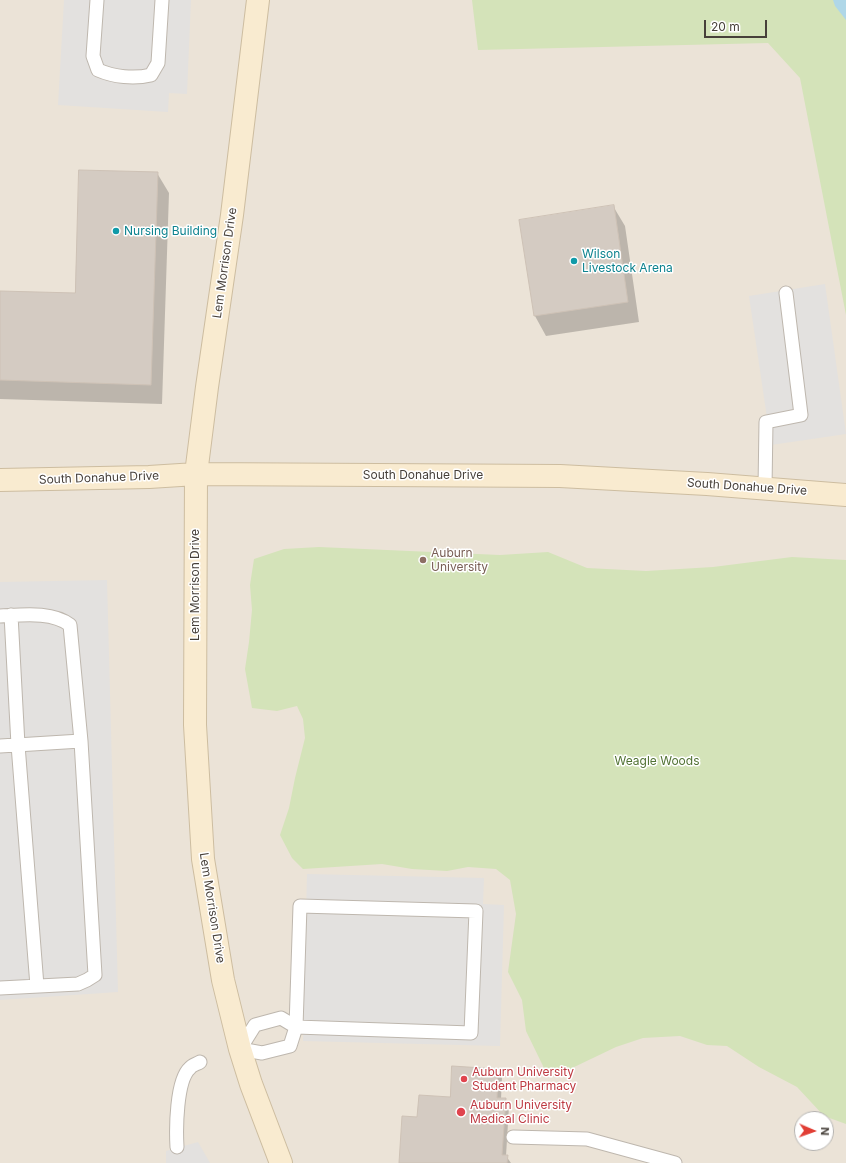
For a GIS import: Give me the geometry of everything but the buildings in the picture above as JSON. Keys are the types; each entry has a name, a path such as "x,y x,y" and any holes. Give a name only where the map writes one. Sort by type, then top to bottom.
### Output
{"street":[{"name":"Lem Morrison Drive","path":"258,0 232,215 203,411 196,474 195,726 202,859 223,980 240,1049 251,1084 281,1163"},
{"name":"South Donahue Drive","path":"0,480 149,477 196,474 560,476 765,488 846,495"}],"lane":[{"path":"97,0 93,56 98,70 109,75 142,77 151,74 158,63 162,0"},
{"path":"765,488 766,422 801,415 786,293"},
{"path":"0,988 78,984 95,975 81,740 70,625 63,619 50,615 5,615 18,745 37,986"},
{"path":"0,746 81,740"},
{"path":"240,1049 255,1025 281,1018 296,1027 471,1033 476,912 300,906 296,1027 290,1046 262,1053 240,1049"},
{"path":"177,1148 177,1111 182,1080 189,1068 200,1062"},
{"path":"514,1137 587,1139 675,1163"}],"shaded area":[{"name":"Auburn University","path":"0,0 846,0 846,1163 0,1163"},
{"path":"64,0 191,0 187,94 169,93 168,112 58,105"},
{"path":"825,284 846,434 771,445 749,296"},
{"path":"107,580 118,992 0,1000 0,582"},
{"path":"307,874 484,878 483,904 504,905 500,1046 303,1041"},
{"path":"198,1142 210,1163 166,1163 166,1151"}],"green space":[{"path":"472,0 846,0 846,315 800,78 768,43 478,50"},
{"name":"Weagle Woods","path":"319,547 500,555 548,552 587,568 646,571 713,567 792,557 846,560 846,1124 834,1120 834,1111 819,1111 797,1087 759,1067 727,1046 707,1045 680,1036 643,1038 616,1047 570,1069 544,1068 526,1031 522,1000 508,972 516,914 510,880 496,869 468,867 447,871 412,869 382,864 303,869 292,858 280,835 289,808 305,738 303,719 297,706 277,711 252,708 245,669 252,610 250,585 254,559 284,549"}],"water":[{"path":"833,0 846,0 846,20 835,6"}],"place":[{"name":"Nursing Building","path":"116,231"},
{"name":"Wilson Livestock Arena","path":"574,261"},
{"name":"Auburn University","path":"423,560"},
{"name":"Auburn University Student Pharmacy","path":"464,1079"},
{"name":"Auburn University Medical Clinic","path":"461,1112"}]}
